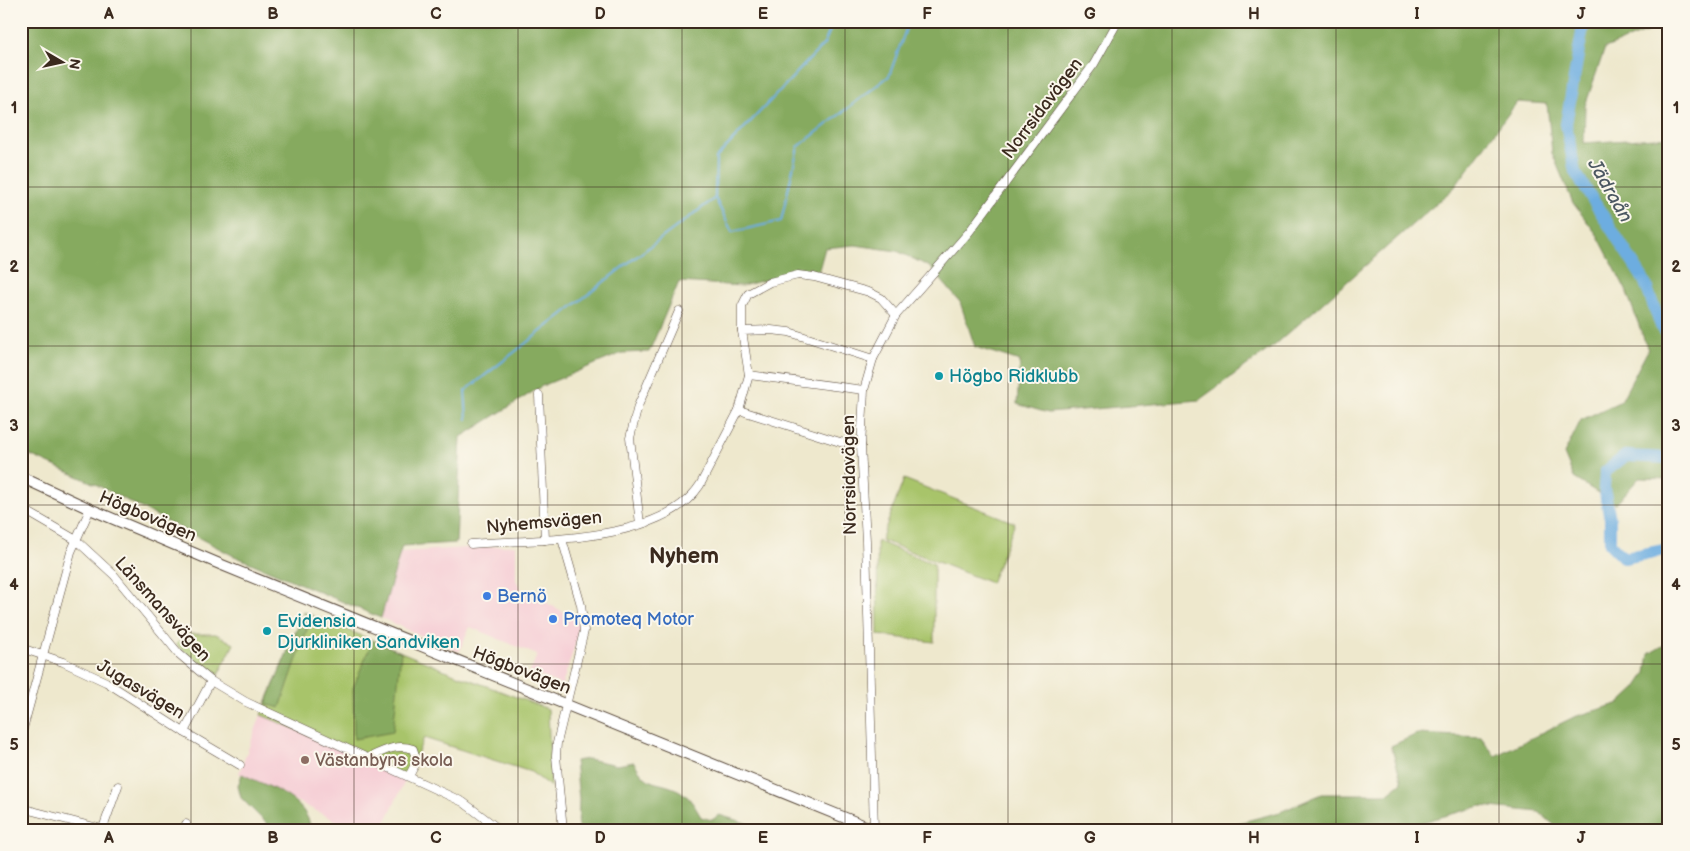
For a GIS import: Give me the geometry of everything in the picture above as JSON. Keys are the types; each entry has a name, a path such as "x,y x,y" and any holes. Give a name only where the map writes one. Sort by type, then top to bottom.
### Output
{"main road":[{"name":"Högbovägen","path":"21,476 90,509 458,662 875,830"}],"street":[{"name":"Norrsidavägen","path":"875,830 866,541 861,445 864,390 873,359 896,315 969,232 1094,64 1118,21"},
{"path":"873,359 789,332 771,330 742,331 742,306 748,294 770,282 798,275 809,275 869,292 881,298 896,315"},
{"path":"640,524 630,438 638,406 678,311"},
{"name":"Nyhemsvägen","path":"471,544 562,539 600,534 640,524 673,512 693,496 739,410 749,375 742,331"},
{"path":"749,375 864,390"},
{"path":"539,395 545,540"},
{"path":"739,410 840,442 861,445"},
{"name":"Länsmansvägen","path":"21,508 76,540 114,575 179,654 211,681 246,702 463,802 500,830"},
{"path":"21,736 25,706 44,657 65,573 76,540 90,509"},
{"path":"562,539 584,620 581,645 565,704 556,756 564,830"},
{"name":"Jugasvägen","path":"21,648 63,662 106,682 240,765"},
{"path":"184,732 211,681"},
{"path":"368,758 394,747 405,746 414,749 417,761 409,776"},
{"path":"21,808 105,829 118,786"}],"shaded area":[{"path":"516,545 516,580 520,588 578,620 577,639 562,685 530,672 537,655 470,627 459,652 381,618 401,552"},
{"name":"Västanbyns skola","path":"261,715 339,747 406,779 383,827 388,830 355,830 239,773"}],"green space":[{"path":"21,21 1669,21 1669,23 1605,48 1585,106 1584,143 1669,137 1669,479 1639,478 1616,504 1574,478 1564,454 1581,420 1621,401 1648,350 1626,290 1598,236 1573,203 1552,153 1547,104 1517,102 1454,188 1275,345 1199,400 1048,413 1017,404 1020,361 975,347 960,302 930,267 897,251 855,245 825,248 818,273 800,271 742,286 679,282 649,352 622,353 542,386 461,437 456,543 402,546 381,618 232,555 95,484 21,451"},
{"path":"904,479 1015,523 991,583 881,540"},
{"path":"877,541 934,564 934,642 878,635"},
{"path":"304,612 452,673 548,709 551,787 531,772 424,738 406,779 339,747 261,715"},
{"path":"304,612 312,615 280,708 266,704"},
{"path":"187,634 216,634 234,644 215,681 176,644"},
{"path":"373,640 401,652 393,732 354,739 353,688"},
{"path":"1669,642 1669,830 1560,830 1539,812 1481,806 1412,825 1413,830 1385,830 1369,825 1354,830 1212,830 1280,812 1322,794 1387,794 1402,782 1391,746 1417,734 1481,737 1495,756 1574,717 1620,703 1636,688 1646,673 1649,654"},
{"path":"588,759 617,765 634,762 639,771 648,780 678,790 686,795 701,817 712,820 719,815 769,830 578,830 579,799 575,761"},
{"path":"242,774 284,794 294,801 308,819 311,830 276,830 269,826 241,798 238,786"}],"waterway":[{"path":"467,419 465,391 624,266 715,198 716,158 824,44 834,21"},
{"path":"715,198 732,232 781,221 798,147 889,76 906,29 912,21"},
{"name":"Jädraån","path":"1584,21 1566,124 1575,172 1644,280 1661,326 1669,336"},
{"name":"Jädraån","path":"1669,458 1625,456 1605,472 1604,488 1610,519 1610,544 1624,558 1669,549"}],"place":[{"name":"Högbo Ridklubb","path":"939,376"},
{"name":"Bernö","path":"487,596"},
{"name":"Promoteq Motor","path":"553,619"},
{"name":"Evidensia Djurkliniken Sandviken","path":"267,631"},
{"name":"Västanbyns skola","path":"305,760"}],"district":[{"name":"Nyhem","path":"684,555"}]}
